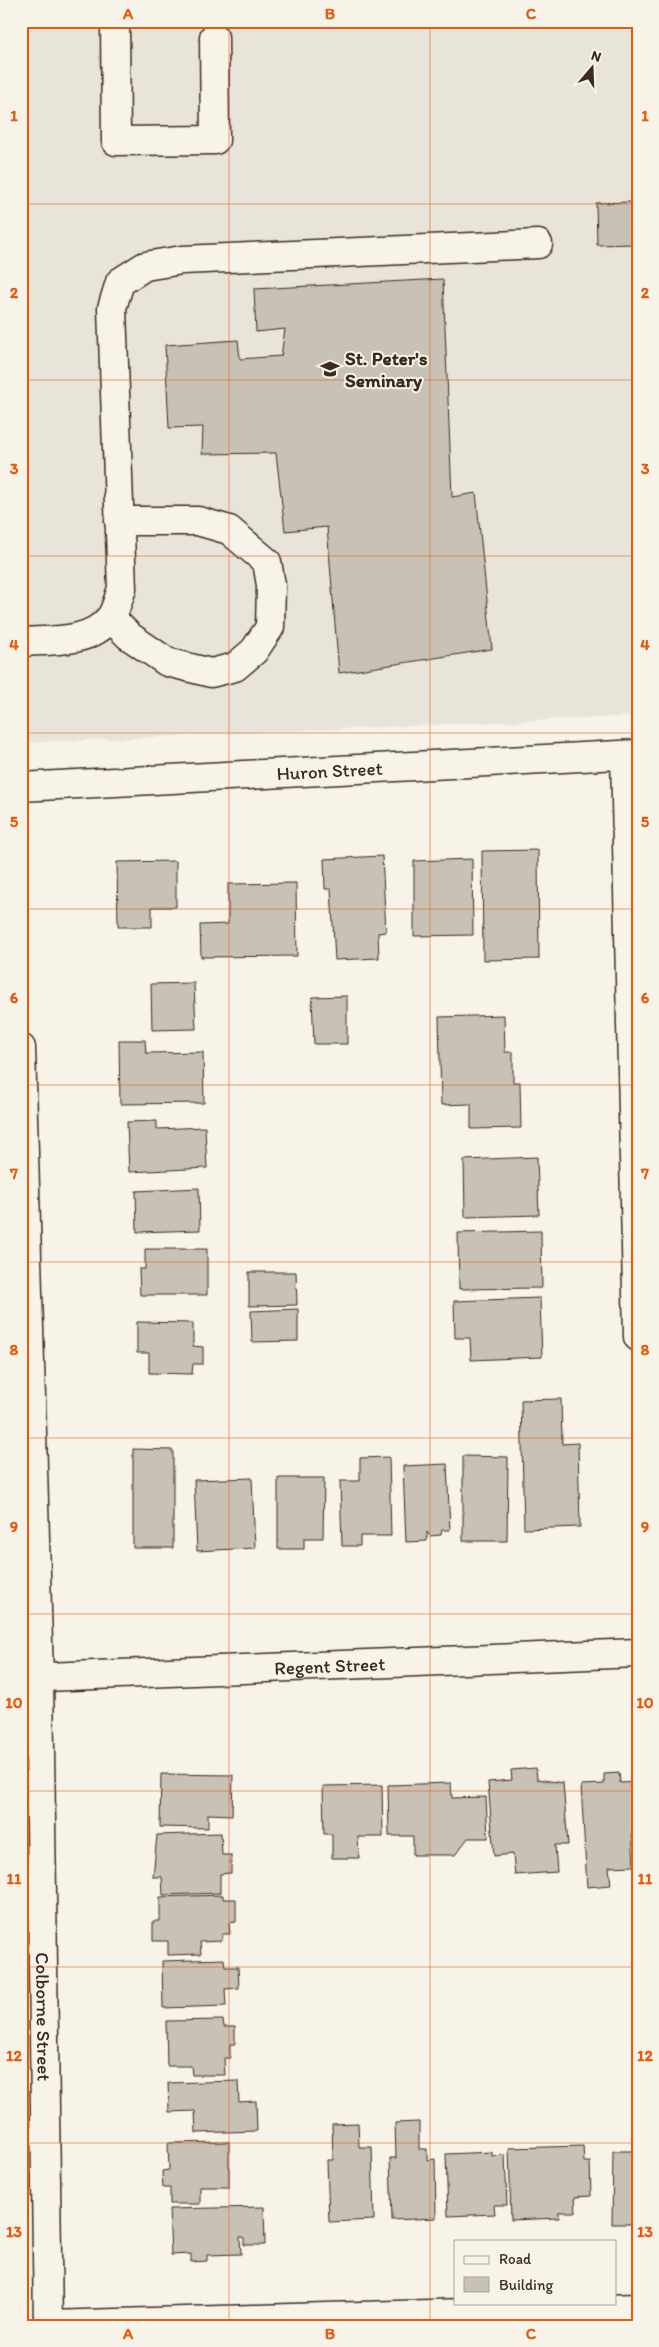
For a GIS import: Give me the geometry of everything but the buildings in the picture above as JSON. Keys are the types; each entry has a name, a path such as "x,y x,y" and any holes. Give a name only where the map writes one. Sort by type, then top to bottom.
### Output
{"street":[{"path":"115,21 116,141 216,140 214,38"},
{"path":"21,642 77,638 99,628 111,618 122,589 112,308 120,282 145,266 182,260 538,244"},
{"path":"111,618 129,636 167,662 211,673 235,667 254,651 270,627 271,585 267,562 229,530 198,522 120,521"},
{"path":"631,754 638,1337"},
{"name":"Huron Street","path":"21,787 631,754"},
{"name":"Colborne Street","path":"21,1048 30,1678 48,2325"},
{"name":"Regent Street","path":"30,1678 638,1653"},
{"path":"48,2325 638,2308"}],"shaded area":[{"name":"St. Peter's Seminary","path":"21,21 638,21 638,716 21,743"}],"place":[{"name":"St. Peter's Seminary","path":"330,369"}]}
